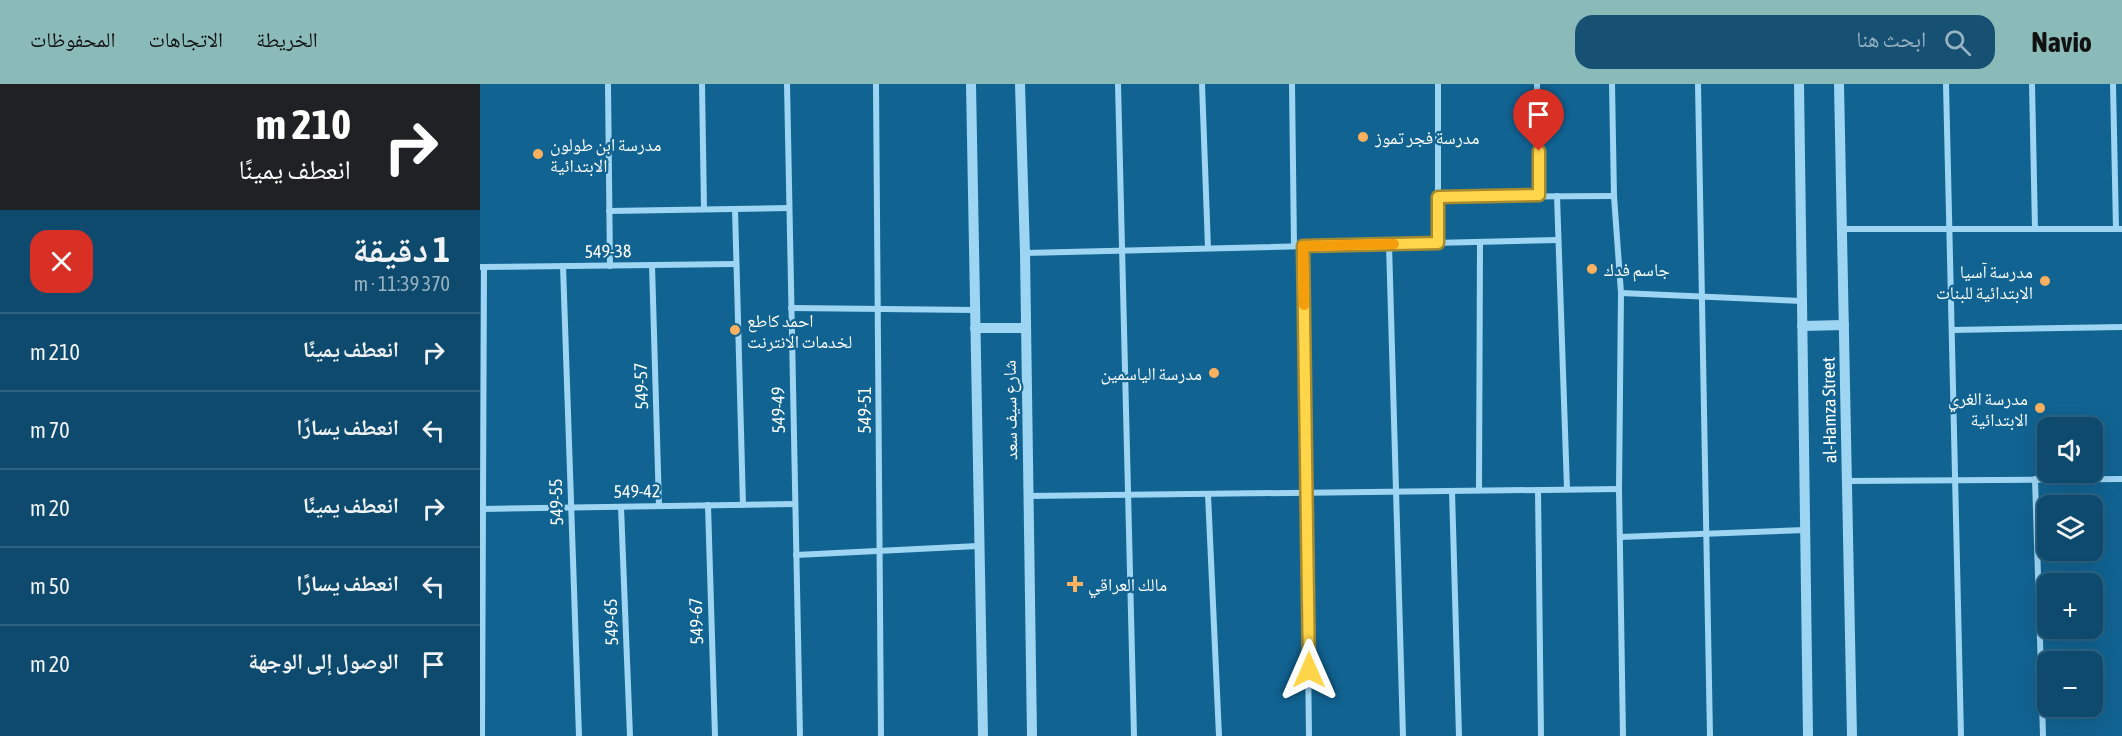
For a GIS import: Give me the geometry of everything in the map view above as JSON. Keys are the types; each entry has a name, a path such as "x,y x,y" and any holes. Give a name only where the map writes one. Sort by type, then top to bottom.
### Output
{"street":[{"path":"608,84 610,266"},
{"path":"702,84 704,209"},
{"name":"549-49","path":"787,84 800,736"},
{"name":"549-51","path":"876,84 882,736"},
{"name":"شارع سيف سعد","path":"971,84 983,736"},
{"name":"شارع سيف سعد","path":"1020,84 1025,252 1032,736"},
{"path":"1118,84 1134,736"},
{"path":"1202,84 1208,248"},
{"path":"1292,84 1294,246"},
{"path":"1438,84 1438,243"},
{"path":"1538,84 1539,195"},
{"path":"1612,84 1614,196 1622,293 1619,489 1623,736"},
{"path":"1698,84 1710,736"},
{"name":"al-Hamza Street","path":"1799,84 1808,736"},
{"name":"al-Hamza Street","path":"1839,84 1852,736"},
{"path":"1946,84 1961,736"},
{"path":"2032,84 2035,229"},
{"path":"1842,229 2119,229 2113,84"},
{"path":"1557,196 1567,489"},
{"path":"1438,197 1614,196"},
{"path":"609,211 789,208"},
{"path":"735,209 743,505"},
{"path":"1025,252 1558,240"},
{"path":"1479,490 1480,242"},
{"path":"1389,244 1403,736"},
{"path":"1303,246 1309,736"},
{"name":"549-38","path":"482,267 736,264"},
{"name":"549-57","path":"652,265 659,506"},
{"name":"549-55","path":"564,266 579,736"},
{"path":"482,267 482,736"},
{"path":"1622,293 1802,301"},
{"path":"791,308 975,310"},
{"path":"1802,326 1844,325"},
{"path":"1952,330 2122,327"},
{"path":"975,328 1026,328"},
{"path":"2035,479 2043,736"},
{"path":"1847,481 2122,479"},
{"path":"1028,496 1619,489"},
{"path":"1538,490 1541,736"},
{"path":"1452,491 1459,736"},
{"path":"1209,494 1219,736"},
{"name":"549-42","path":"482,509 795,504"},
{"name":"549-67","path":"708,505 715,736"},
{"name":"549-65","path":"621,507 630,736"},
{"path":"1620,537 1805,530"},
{"path":"796,555 978,546"}],"slow traffic":[{"path":"1304,305 1303,246 1394,244"}],"place":[{"name":"مدرسة فجر تموز","path":"1363,137"},
{"name":"مدرسة ابن طولون الابتدائية","path":"538,154"},
{"name":"جاسم فدك","path":"1592,269"},
{"name":"مدرسة آسيا الابتدائية للبنات","path":"2045,281"},
{"name":"احمد كاطع لخدمات الانترنت","path":"735,330"},
{"name":"مدرسة الياسمين","path":"1214,373"},
{"name":"مدرسة الغري الابتدائية","path":"2040,408"},
{"name":"مالك العراقي","path":"1075,584"}],"route":[{"path":"1309,670 1303,246 1438,243 1438,197 1539,195 1539,151"}]}
